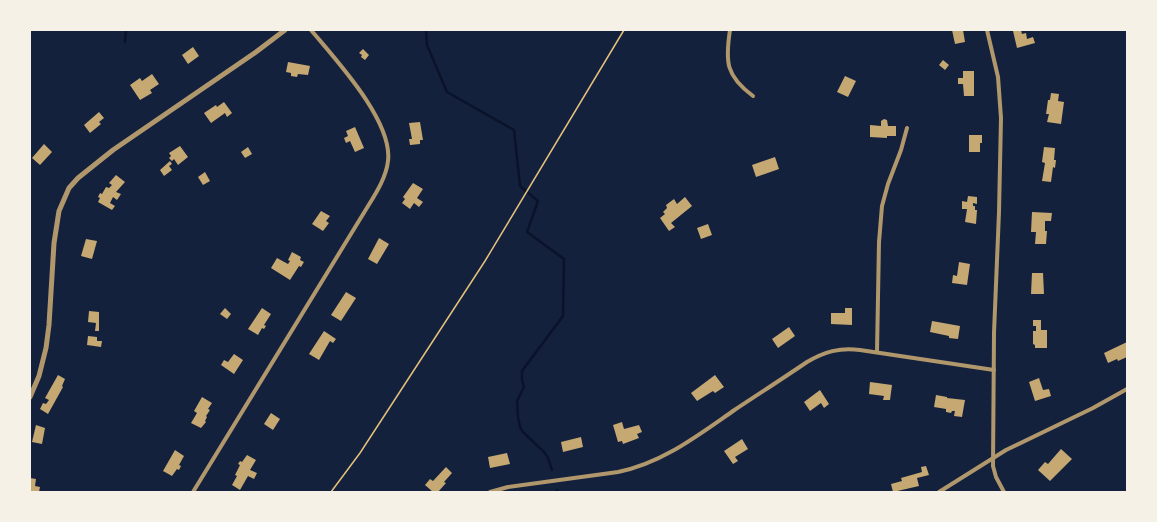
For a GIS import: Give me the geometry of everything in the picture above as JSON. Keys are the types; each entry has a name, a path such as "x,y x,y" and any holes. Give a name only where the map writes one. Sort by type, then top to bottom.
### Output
{"street":[{"path":"30,397 39,376 46,348 55,237 59,211 69,188 78,178 113,150 256,52 285,30"},
{"path":"193,492 366,211 384,179 388,161 385,137 373,111 349,76 311,30"},
{"path":"730,30 728,50 729,67 738,83 753,96"},
{"path":"987,30 998,77 1001,118 993,458 994,472 1004,492"},
{"path":"877,352 879,242 882,206 888,184 903,145 907,128"},
{"path":"490,492 508,487 632,469 656,460 681,446 807,362 823,353 843,349 877,352 994,370"},
{"path":"939,492 1020,442 1092,408 1127,389"}],"path":[{"path":"331,492 360,453 485,261 624,30"}],"building":[{"path":"952,30 963,30 965,42 955,44"},
{"path":"1021,30 1022,34 1026,33 1027,39 1033,37 1035,43 1017,48 1013,31"},
{"path":"193,47 199,56 188,64 182,55"},
{"path":"363,49 369,55 365,60 359,53"},
{"path":"943,60 949,65 945,70 939,65"},
{"path":"288,62 310,66 308,75 298,74 297,77 291,76 291,73 286,72"},
{"path":"963,71 974,71 974,96 964,96 963,84 958,84 958,78 963,78"},
{"path":"152,74 159,84 150,90 152,93 140,100 130,85 140,78 142,81"},
{"path":"845,76 856,81 848,97 837,92"},
{"path":"1051,93 1059,94 1058,101 1064,102 1061,124 1047,122 1049,114 1046,114 1048,100 1050,100"},
{"path":"224,102 232,113 227,117 225,113 211,123 204,113 216,105 217,107"},
{"path":"99,112 104,118 99,122 101,124 90,133 84,125"},
{"path":"884,119 887,120 888,126 896,126 896,136 887,136 887,138 870,137 870,125 881,126 881,121"},
{"path":"420,122 423,140 420,140 420,144 410,145 409,139 412,139 409,123"},
{"path":"355,127 364,148 355,152 350,141 346,143 344,138 348,136 346,131"},
{"path":"969,135 982,135 980,152 969,152"},
{"path":"44,144 52,152 40,165 32,158"},
{"path":"180,146 188,157 178,165 174,159 172,161 169,158 171,156 169,153"},
{"path":"248,147 252,154 245,158 241,152"},
{"path":"1044,147 1055,148 1054,160 1056,160 1055,168 1053,167 1051,182 1042,181 1045,163 1042,162"},
{"path":"775,157 779,169 756,177 752,165"},
{"path":"170,161 172,164 169,166 172,170 164,176 160,170"},
{"path":"205,172 210,181 203,185 198,177"},
{"path":"116,175 125,182 116,192 121,194 117,200 113,197 110,203 115,206 112,210 98,202 100,198 98,197 100,193 102,194 106,187 109,188 112,185 109,183"},
{"path":"413,183 423,189 417,198 423,202 419,207 414,203 410,209 402,203 405,199 403,197"},
{"path":"968,196 977,197 977,204 973,203 975,210 977,210 976,224 965,222 967,209 962,209 962,201 967,202"},
{"path":"685,197 692,206 671,223 675,227 669,231 660,218 665,214 663,212 667,208 666,205 674,199 677,204"},
{"path":"321,211 330,216 326,221 329,223 323,231 312,224"},
{"path":"1032,212 1052,213 1051,221 1045,221 1045,231 1047,231 1046,244 1035,244 1036,232 1031,232"},
{"path":"708,224 712,235 701,239 697,228"},
{"path":"379,238 389,244 377,264 368,259"},
{"path":"86,239 97,241 92,259 81,256"},
{"path":"292,252 301,257 300,260 304,262 301,267 299,266 290,280 271,268 277,258 288,264 290,261 288,260"},
{"path":"959,262 970,264 967,285 952,283 953,275 957,276"},
{"path":"1032,273 1043,273 1044,294 1031,294"},
{"path":"346,292 356,298 341,321 331,315"},
{"path":"225,308 231,314 227,319 220,314"},
{"path":"262,308 271,314 264,325 266,326 264,329 262,328 258,335 248,329"},
{"path":"845,308 852,308 852,325 831,324 831,313 845,313"},
{"path":"89,311 99,312 99,331 95,331 96,323 88,322"},
{"path":"1033,320 1041,320 1041,330 1047,330 1047,348 1035,348 1035,345 1033,344 1033,331 1036,331 1036,326 1033,326"},
{"path":"932,321 960,326 958,339 949,338 949,336 930,332"},
{"path":"789,327 795,336 778,348 772,339"},
{"path":"324,331 336,339 333,343 330,341 319,360 309,354"},
{"path":"88,336 97,337 97,341 102,341 101,347 87,345"},
{"path":"1127,342 1127,357 1108,363 1104,353"},
{"path":"234,354 243,360 234,374 221,365 224,360 228,362"},
{"path":"58,375 65,379 62,386 63,387 48,414 40,409 43,403 46,404 49,400 45,398"},
{"path":"715,375 724,387 715,393 713,391 697,401 691,393"},
{"path":"1039,378 1043,390 1049,389 1051,396 1035,401 1029,382"},
{"path":"870,382 892,385 890,400 883,400 884,396 869,394"},
{"path":"820,390 829,404 824,408 821,403 810,411 804,402"},
{"path":"936,395 965,400 962,417 954,416 955,411 952,411 951,413 946,412 946,409 934,407"},
{"path":"202,397 212,403 208,409 210,410 206,416 206,422 201,428 191,423 197,413 194,411"},
{"path":"271,413 280,419 273,430 264,424"},
{"path":"622,422 624,429 639,425 642,432 637,434 639,438 623,444 622,441 618,442 613,425"},
{"path":"36,425 45,428 42,444 32,442"},
{"path":"581,437 583,447 563,452 561,442"},
{"path":"742,439 748,449 735,457 738,461 733,464 724,451"},
{"path":"1061,449 1072,459 1050,481 1038,470 1045,462 1048,464"},
{"path":"175,450 184,456 179,465 181,466 179,470 177,469 172,476 163,471"},
{"path":"507,453 510,464 490,468 488,457"},
{"path":"247,455 256,460 250,470 257,473 254,479 248,476 240,490 232,485 237,476 235,475 240,465 238,464 240,461 242,462"},
{"path":"926,466 929,475 917,478 919,486 893,492 891,484 902,481 901,478 922,472 921,467"},
{"path":"446,467 452,473 438,492 433,492 425,485 430,479 433,481"},
{"path":"30,478 36,479 35,486 40,487 39,492 30,492"}],"waterway":[{"path":"125,42 126,30"},
{"path":"426,30 427,45 447,92 514,130 520,186 538,201 527,232 564,259 563,316 522,371 524,387 517,401 520,427 523,432 544,452 548,458 552,470"}]}
